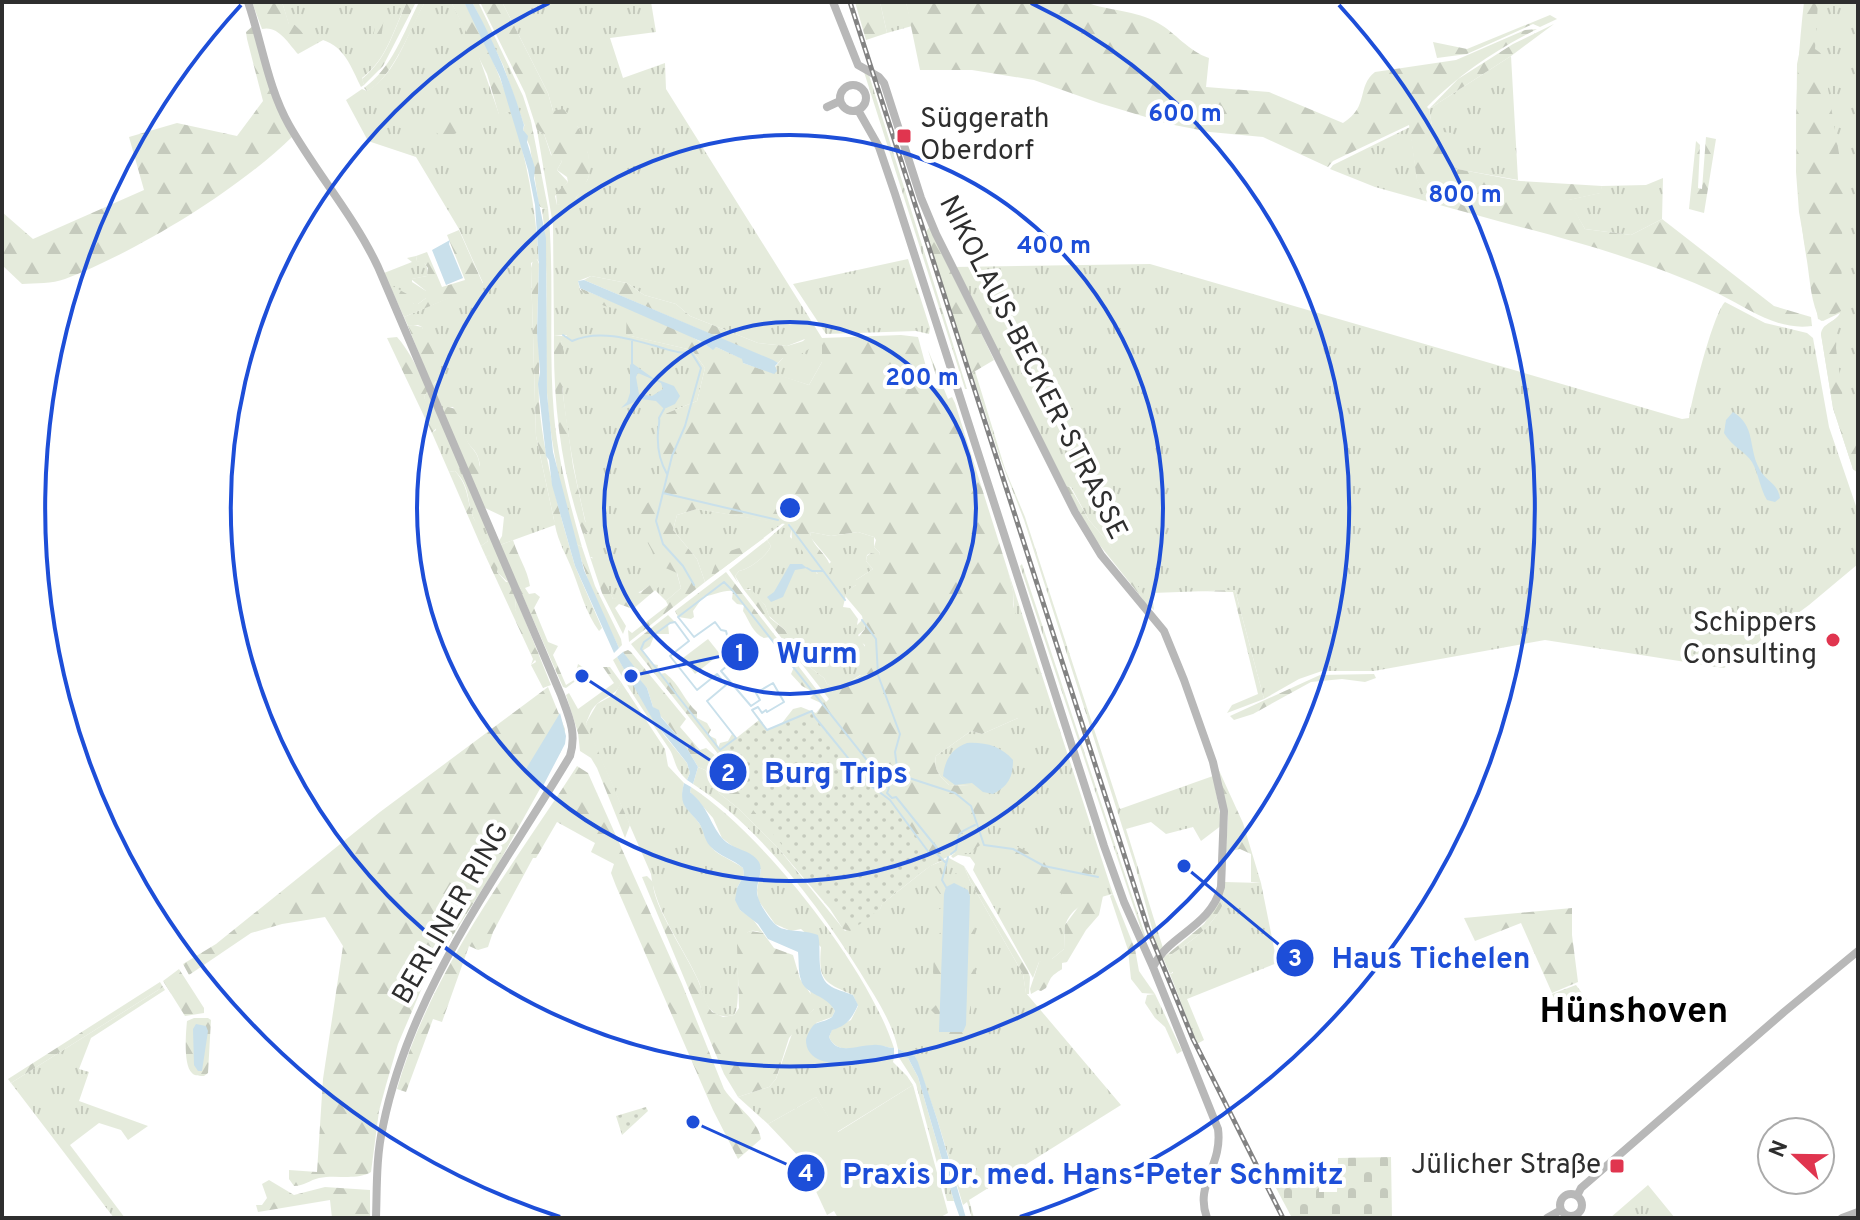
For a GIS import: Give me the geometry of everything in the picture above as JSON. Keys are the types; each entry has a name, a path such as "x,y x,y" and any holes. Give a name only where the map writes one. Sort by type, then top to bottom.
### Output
{"main road":[{"name":"BERLINER RING","path":"248,2 274,91 289,124 366,241 571,722 574,738 573,747 557,778 435,977 412,1027 382,1130 376,1218"},
{"path":"833,2 861,66 855,85"},
{"name":"NIKOLAUS-BECKER-STRASSE","path":"861,66 884,83 921,198 951,267 1075,512 1101,555 1166,635 1202,726 1213,762 1225,825 1221,887 1218,899 1207,916 1160,956 1153,967"},
{"path":"855,85 862,88 866,95 865,103 858,110 846,109 840,101 843,89 855,85"},
{"path":"827,107 840,101"},
{"path":"858,110 879,147 895,194 1104,846 1218,1129 1218,1156 1203,1193 1207,1218"},
{"path":"1577,1196 1581,1188 1646,1130 1858,951"},
{"path":"1569,1194 1577,1196 1582,1204 1581,1216 1570,1217 1561,1210 1562,1197 1569,1194"},
{"path":"1547,1218 1561,1210"},
{"path":"1842,1218 1858,1212"}],"green space":[{"path":"252,2 282,2 289,24 295,25 304,34 309,31 325,39 298,54 278,32 262,29"},
{"path":"282,2 407,2 384,53 362,78 364,85 361,87 340,51 326,41 304,35 295,25 289,25"},
{"path":"379,2 386,2 379,54 374,56 371,51"},
{"path":"407,2 416,2 383,66 364,85 362,79 384,53"},
{"path":"419,2 425,2 400,52 384,76 367,91 364,88 390,60"},
{"path":"425,2 451,2 477,51 499,114 512,111 533,205 539,262 537,259 531,263 536,436 554,520 556,524 563,524 575,566 602,628 599,631 584,603 555,525 500,545 504,517 483,507 472,481 480,465 477,455 467,441 456,411 453,407 442,409 432,386 436,382 422,327 408,326 404,317 483,283 459,229 416,157 368,141 346,100 362,89 367,91 387,74"},
{"path":"451,2 464,2 491,56 512,111 499,115 487,74"},
{"path":"472,2 478,2 523,96 531,121 524,125 503,65"},
{"path":"480,2 502,2 548,93 553,111 563,109 569,114 584,139 589,175 571,203 557,205 556,193 568,182 567,177 557,170 562,161 553,159 544,134 537,130 525,93"},
{"path":"502,2 651,2 656,32 610,38 623,78 665,63 666,89 822,338 822,362 809,385 774,374 775,367 805,339 787,346 758,343 690,316 676,304 644,295 627,283 591,276 578,281 580,290 627,308 627,335 692,350 705,368 697,401 667,413 675,567 681,588 666,601 650,585 633,595 613,599 590,557 583,534 588,532 572,459 562,385 561,342 567,335 554,335 553,225 537,130 544,134 551,155 562,161 557,170 568,182 555,196 557,205 576,198 588,179 588,154 578,127 553,111 548,93"},
{"path":"855,2 880,2 887,33 866,40"},
{"path":"880,2 906,2 912,26 887,33"},
{"path":"906,2 1085,2 1141,16 1158,23 1209,58 1206,87 1269,92 1343,123 1357,110 1366,84 1375,72 1456,60 1525,30 1537,29 1492,54 1459,78 1513,44 1554,24 1429,109 1433,131 1453,133 1452,168 1520,181 1602,186 1601,193 1569,200 1585,229 1631,235 1662,219 1774,306 1811,317 1812,326 1799,327 1776,322 1686,280 1614,254 1429,202 1417,180 1409,125 1333,161 1328,167 1263,137 1169,124 1034,80 972,70 920,70","holes":["1457,80 1429,109 1427,107"]},
{"path":"1804,2 1818,2 1815,49 1826,57 1826,77 1843,177 1858,179 1855,184 1843,182 1841,311 1821,321 1810,284 1797,164 1798,67"},
{"path":"1810,2 1858,2 1858,473 1853,469 1833,408 1821,334 1824,327 1840,313 1823,321 1818,319 1799,212 1796,172 1797,64"},
{"path":"1550,15 1557,19 1540,27 1533,24 1467,54 1437,58 1433,42 1467,49"},
{"path":"254,25 293,136 244,178 185,218 93,267 60,281 22,284 2,265 2,212 33,239 144,190 129,137 177,123 237,136 263,101 246,32"},
{"path":"1511,56 1518,180 1451,168 1433,131 1429,109"},
{"path":"864,72 869,75 967,389 965,389"},
{"path":"458,114 476,116 480,123 445,138 435,132 423,134 419,131 434,122"},
{"path":"531,121 548,208 544,209 539,206 530,147 523,130 525,123"},
{"path":"1410,127 1417,179 1429,202 1375,187 1330,169 1333,165"},
{"path":"1706,137 1716,139 1704,213 1689,209 1696,141 1700,145 1698,188 1702,189"},
{"path":"1663,178 1662,219 1631,235 1585,229 1568,200 1600,193 1602,186 1646,185"},
{"path":"548,208 554,415 561,466 582,547 576,544 566,507 549,412 546,255 542,209"},
{"path":"930,226 994,360 972,373 925,233"},
{"path":"459,230 483,284 404,317 389,284 407,294 414,304 426,298 426,291 411,279 427,276 428,268 417,261 416,256 427,252 442,287 465,280 447,235"},
{"path":"416,256 417,261 426,266 428,273 427,276 412,279 426,291 426,298 414,304 389,284 384,273 412,262 407,258"},
{"path":"537,259 540,417 563,524 555,524 536,436 531,268 533,260"},
{"path":"908,259 930,328 929,334 916,331 826,334 793,284"},
{"path":"1150,264 1682,419 1689,418 1709,339 1725,302 1765,323 1807,333 1813,338 1829,427 1858,512 1858,564 1724,668 1545,640 1374,671 1322,671 1299,679 1264,699 1235,590 1152,593 1154,610 1145,603 1108,542 1089,520 1071,487 1065,486 954,267"},
{"path":"591,276 627,283 644,295 676,304 690,316 758,343 787,346 817,337 818,343 792,360 783,358 778,363 584,280"},
{"path":"580,288 664,323 712,349 716,347 743,359 743,363 809,385 822,362 822,338 918,337 932,389 939,385 928,350 948,399 952,397 955,403 1008,571 1013,605 1037,688 1032,706 1018,718 982,734 971,731 936,756 936,769 949,785 969,786 982,799 988,829 984,842 970,853 955,853 930,866 850,931 843,929 779,849 719,793 715,783 705,770 698,767 685,745 653,707 647,688 623,652 631,652 686,719 680,727 700,750 706,748 717,757 714,769 775,732 793,709 801,707 816,713 823,704 810,698 815,693 802,686 791,674 794,667 778,651 770,637 764,638 754,630 743,611 744,605 732,599 733,591 703,597 691,619 678,617 675,611 726,572 826,702 829,699 744,590 752,590 765,605 770,618 785,630 798,648 809,648 811,654 807,665 827,684 839,689 861,675 865,676 874,664 863,652 865,645 857,639 865,629 862,616 846,597 846,591 873,569 866,561 871,553 880,553 874,547 876,540 858,532 831,536 810,532 830,565 831,571 824,578 814,570 792,540 791,525 697,509 677,515 673,530 697,559 705,582 629,642 628,630 632,633 668,605 666,601 681,588 677,573 661,566 640,522 643,508 663,485 658,458 659,421 667,413 697,401 705,368 692,350 626,335 627,309 600,304"},
{"path":"1838,317 1836,348 1843,399 1849,404 1852,425 1858,432 1858,473 1853,469 1833,408 1821,334 1824,327"},
{"path":"408,326 422,327 441,369 432,386"},
{"path":"554,335 570,337 561,342 564,352 562,388 573,466 589,527 588,532 583,534 569,485 560,436"},
{"path":"397,337 428,390 424,397 438,426 432,433 387,338"},
{"path":"975,371 1120,809 1213,776 1222,825 1201,841 1193,827 1166,834 1151,822 1126,829 1163,948 1158,951 1138,876 1024,520 1000,458 972,373"},
{"path":"638,373 661,383 663,389 652,396 639,394"},
{"path":"428,390 510,584 498,573 489,555 486,557 481,546 488,541 475,522 464,483 455,471 449,472 432,433 436,430 424,397"},
{"path":"442,409 456,409 467,440 477,454 480,472 472,481"},
{"path":"455,471 465,489 474,519 487,538 488,541 481,546 449,472"},
{"path":"1065,486 1070,487 1089,520 1108,542 1144,595 1142,598 1094,538"},
{"path":"697,509 783,523 705,582 697,559 673,530 677,515"},
{"path":"786,523 792,526 790,537 804,550 817,574 831,562 811,538 810,532 831,536 858,532 874,537 874,547 880,553 879,556 867,555 866,561 873,569 856,580 856,585 847,591 843,607 850,608 858,619 857,625 863,619 865,629 858,635 875,664 865,676 860,675 839,689 827,684 807,665 809,648 795,646 785,630 769,616 765,605 750,589 744,590 735,576 766,554 771,546 767,540"},
{"path":"764,538 711,577 722,556"},
{"path":"513,540 529,580 530,586 525,588 529,594 535,593 540,597 534,608 548,642 558,646 553,655 566,685 574,680 578,664 589,671 566,688 500,545"},
{"path":"767,540 771,546 769,550 757,562 739,571 735,576 738,583 729,570"},
{"path":"576,544 582,547 595,586 621,639 619,648 592,592"},
{"path":"494,556 497,572 509,582 516,598 515,609 539,655 531,665 533,659 486,557"},
{"path":"590,557 596,560 613,599 636,591 640,593 650,585 660,586 633,609 619,604 615,608 626,626 623,634 602,593"},
{"path":"1022,564 1147,941 1020,566"},
{"path":"1008,571 1113,894 1086,902 1074,911 1066,923 1064,949 1052,959 1039,962 1033,978 973,870 975,864 970,857 951,856 970,853 969,786 949,785 936,769 936,756 971,731 982,734 1018,718 1013,591"},
{"path":"1235,590 1264,699 1227,713 1232,705 1258,694 1233,592 1198,591"},
{"path":"516,598 551,685 543,688 531,665 536,662 515,609"},
{"path":"668,615 675,622 668,624 669,634 655,634 650,646 642,651 652,664 658,665 660,674 665,673 674,682 697,712 697,718 707,723 711,730 708,735 716,739 718,748 732,734 736,738 719,755 631,644"},
{"path":"708,639 720,654 695,674 683,658"},
{"path":"617,657 664,735 687,763 690,773 687,780 632,694 613,660"},
{"path":"603,667 610,667 621,682 614,693 594,707 586,723 630,825 625,838 597,768 591,758 580,751 578,733 566,695 569,693 578,709 614,683"},
{"path":"1374,674 1376,678 1365,682 1342,679 1311,682 1253,714 1234,720 1230,716 1320,675"},
{"path":"621,682 665,749 668,766 684,783 684,801 710,845 743,868 744,875 737,888 740,910 752,918 763,933 751,931 744,935 740,944 738,997 734,1015 719,1015 707,1004 664,915 651,874 587,727 586,723 597,704 615,694"},
{"path":"548,687 565,729 561,751 497,866 427,976 398,1044 386,1085 379,1111 371,1172 359,1176 319,1178 294,1186 289,1179 289,1170 317,1172 323,1079 343,946 325,917 251,933 189,975 183,964 216,944 380,812"},
{"path":"812,711 870,785 890,800 930,854 936,853 943,860 911,879 880,909 852,930 725,776 715,772 715,755 759,720 768,730"},
{"path":"577,766 588,773 682,984 724,1089 759,1132 761,1139 738,1159 713,1110 616,886 611,873 614,864 591,852 595,843 557,822 536,858 533,858 488,947 478,950 469,946 442,1022 433,1019 406,1092 397,1089 430,1002 451,961"},
{"path":"1217,766 1243,823 1261,883 1251,882 1251,854 1240,849 1226,852 1228,816"},
{"path":"698,767 705,770 719,793 779,849 845,931 880,909 882,904 930,866 949,858 964,866 1023,974 1026,993 1121,1105 969,1200 972,1218 967,1202 963,1205 915,1056 898,1049 887,1019 860,972 786,869 741,822 693,784"},
{"path":"691,787 749,836 809,904 861,980 881,1015 894,1048 873,1046 845,1049 833,1043 829,1037 832,1029 851,1020 858,1006 853,995 825,979 821,967 821,947 801,929 791,931 775,924 758,900 761,869 722,838 713,818 690,792"},
{"path":"988,843 1012,844 1047,862 1077,862 1099,879 1098,895 1103,896 1099,915 1067,962 1062,963 1062,969 1041,991 1031,994 1030,989 1039,962 1052,959 1064,949 1065,925 1079,906 1076,901 1067,900 1062,893 1048,890 1034,873 1024,871 1006,852 990,854 984,848"},
{"path":"964,866 1028,971 1029,994 1026,994 1023,974"},
{"path":"956,873 963,882 958,888 965,917 975,913 973,966 978,978 971,994 973,1000 967,1045 960,1047 953,1044 946,1046 932,1025 937,1016 931,1010 938,1003 933,972 935,938 942,931 942,924 935,913 941,908 937,906 942,897 935,887"},
{"path":"647,876 653,882 658,903 712,1012 723,1017 734,1015 739,1008 737,945 740,935 751,931 763,933 774,948 793,955 800,979 815,1000 814,1009 789,1038 776,1079 769,1087 738,1097 724,1074 642,877"},
{"path":"1225,882 1261,883 1277,963 1187,999 1204,1040 1197,1044 1170,974 1173,973 1169,956 1194,939 1215,918 1225,900 1221,897"},
{"path":"1113,894 1135,949 1139,971 1155,994 1142,993 1131,979 1128,950 1110,896"},
{"path":"1221,897 1225,900 1209,925 1169,956 1175,970 1170,974 1163,958 1204,924"},
{"path":"1572,908 1578,982 1552,993 1521,923 1475,941 1464,918"},
{"path":"179,969 204,1008 204,1013 185,1016 163,981"},
{"path":"160,982 163,987 11,1083 8,1079"},
{"path":"1576,985 1587,1000 1564,1018 1552,994"},
{"path":"163,987 165,990 91,1038 79,1069 89,1072 79,1101 148,1126 128,1140 121,1130 99,1123 70,1145 125,1218 114,1218 11,1083"},
{"path":"810,991 831,1002 835,1011 832,1017 816,1023 847,1065 894,1057 893,1062 913,1085 837,1132 816,1097 768,1124 738,1097 769,1087 776,1079 793,1031 814,1009"},
{"path":"1155,994 1182,1051 1177,1054 1165,1027 1145,1003 1147,995"},
{"path":"194,1018 211,1020 208,1073 204,1076 193,1074 187,1063 187,1021"},
{"path":"898,1056 908,1058 918,1077 954,1201 947,1201 916,1084"},
{"path":"913,1085 948,1213 939,1218 838,1218 834,1211 827,1215 801,1159 768,1124 816,1097 838,1132"},
{"path":"646,1107 648,1111 622,1135 616,1116"},
{"path":"1391,1157 1392,1218 1292,1218 1268,1173 1320,1163 1319,1192 1337,1192 1338,1158"},
{"path":"269,1180 294,1195 325,1187 370,1190 370,1218 332,1218 330,1200 258,1212 256,1205 262,1205 267,1198 262,1184"},
{"path":"1648,1185 1675,1218 1610,1218"}],"water":[{"path":"464,2 472,2 488,32 513,93 523,130 528,136 546,238 547,394 553,452 584,570 619,648 614,653 575,566 546,456 538,384 539,264 535,205 528,170 500,77"},
{"path":"450,240 463,278 446,285 432,250"},
{"path":"584,280 773,360 778,363 775,366 777,371 774,374 743,363 742,359 716,347 713,350 700,341 580,288 578,281"},
{"path":"632,363 653,378 674,386 680,396 675,404 664,409 656,401 641,399 621,408 630,393","holes":["638,373 661,383 663,389 652,396 639,394 636,377"]},
{"path":"1733,412 1748,430 1759,468 1779,493 1780,498 1775,502 1767,500 1749,458 1724,433 1726,420"},
{"path":"790,564 802,564 807,568 795,570 783,597 771,602 767,597 774,592"},
{"path":"623,652 647,688 653,707 659,710 698,767 693,784 687,780 690,773 687,763 653,720 617,657"},
{"path":"560,713 565,744 542,788 530,779 526,769"},
{"path":"967,743 992,746 1013,760 1009,780 1003,788 993,794 983,792 972,783 955,785 943,776 950,756"},
{"path":"684,783 691,787 690,792 722,838 759,862 761,870 757,893 770,919 784,929 818,935 820,968 825,981 853,995 858,1005 848,1021 832,1030 829,1037 833,1043 842,1048 876,1045 894,1048 894,1057 842,1064 817,1059 809,1051 806,1040 811,1029 832,1017 835,1011 803,985 798,952 768,939 758,924 740,910 735,900 744,875 743,868 708,844 701,826 683,802"},
{"path":"954,883 968,890 970,896 966,1025 963,1032 939,1032 944,894 946,887"},
{"path":"196,1024 206,1026 208,1031 202,1071 194,1065 193,1029"},
{"path":"898,1049 915,1056 918,1062 966,1218 960,1218 954,1201 918,1077 908,1058 898,1056"}],"waterway":[{"path":"563,335 572,341 582,337 615,336 691,352 701,368 685,426 672,456 656,521 663,544 683,566 694,585"},
{"path":"632,340 632,365"},
{"path":"664,409 659,418 658,443 667,474"},
{"path":"663,493 778,520"},
{"path":"789,525 845,600"},
{"path":"807,568 823,571"},
{"path":"724,582 889,788 887,793 892,798 896,797 937,848 936,853 930,854 890,800 870,785 812,711 767,730 752,710 758,707 762,713 767,712 784,702 773,683 756,693 760,700 751,706 721,671 741,654 728,639 726,631 715,622 694,637 678,617 724,582"},
{"path":"862,620 876,639 878,675 900,734 895,752 897,767 909,778 955,793 971,806 984,845 1013,849 1044,866 1098,877"},
{"path":"675,622 689,641 670,656 697,690 717,674 726,685 707,701 736,738 720,750 641,649 644,642 675,622"},
{"path":"951,854 956,850 960,834 975,825"},
{"path":"936,853 945,862"},
{"path":"946,887 942,880 948,857"}],"railway":[{"path":"850,2 1148,929 1193,1039 1283,1218"}],"place":[{"name":"Süggerath Oberdorf","path":"904,136"},
{"name":"Schippers Consulting","path":"1833,640"},
{"name":"Burg Trips","path":"582,676"},
{"name":"Wurm","path":"631,676"},
{"name":"Haus Tichelen","path":"1184,866"},
{"name":"Praxis Dr. med. Hans-Peter Schmitz","path":"693,1122"},
{"name":"Jülicher Straße","path":"1617,1166"}],"district":[{"name":"Hünshoven","path":"1634,1013"}]}
